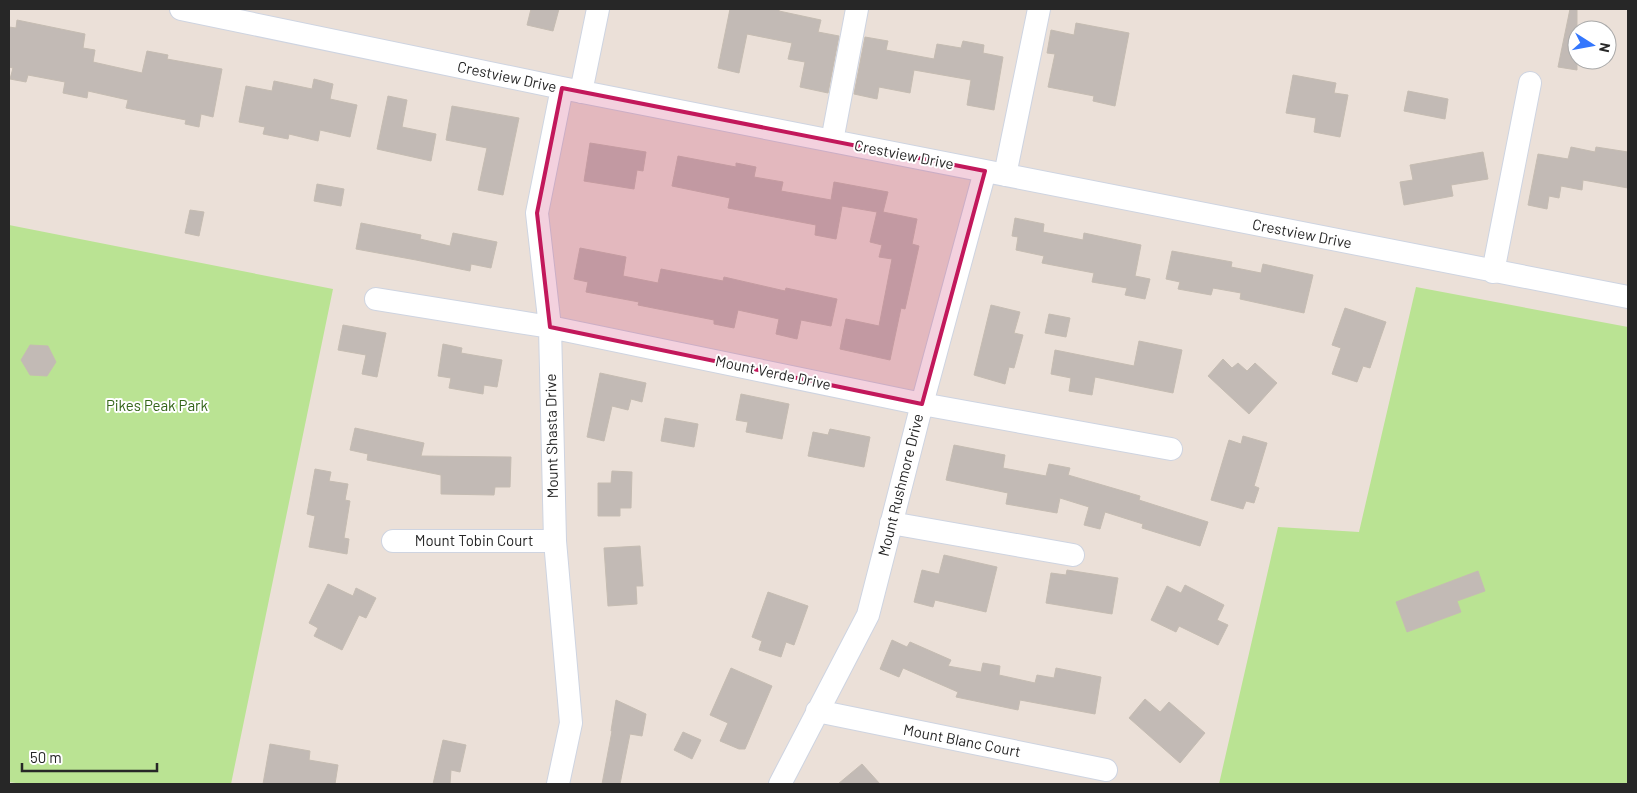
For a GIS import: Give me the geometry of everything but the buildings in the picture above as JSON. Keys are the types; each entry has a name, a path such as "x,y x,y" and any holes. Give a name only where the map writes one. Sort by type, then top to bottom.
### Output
{"street":[{"name":"Crestview Drive","path":"181,9 571,90 1628,297"},
{"name":"Mount Shasta Drive","path":"558,784 571,723 555,541 550,327 537,213 571,90 598,9"},
{"path":"832,141 857,9"},
{"name":"Mount Rushmore Drive","path":"780,784 868,615 922,404 995,173 1039,9"},
{"path":"1493,272 1530,83"},
{"name":"Mount Verde Drive","path":"376,299 550,327 922,404 1171,448"},
{"path":"892,523 1073,555"},
{"name":"Mount Tobin Court","path":"393,540 555,541"},
{"name":"Mount Blanc Court","path":"818,711 1106,770"}],"highlighted area":[{"path":"562,88 985,171 922,404 550,327 537,213"}],"green space":[{"name":"Pikes Peak Park","path":"9,225 333,289 231,784 23,784 9,782"},
{"path":"1416,287 1628,327 1628,784 1219,784 1278,527 1359,532"}]}
